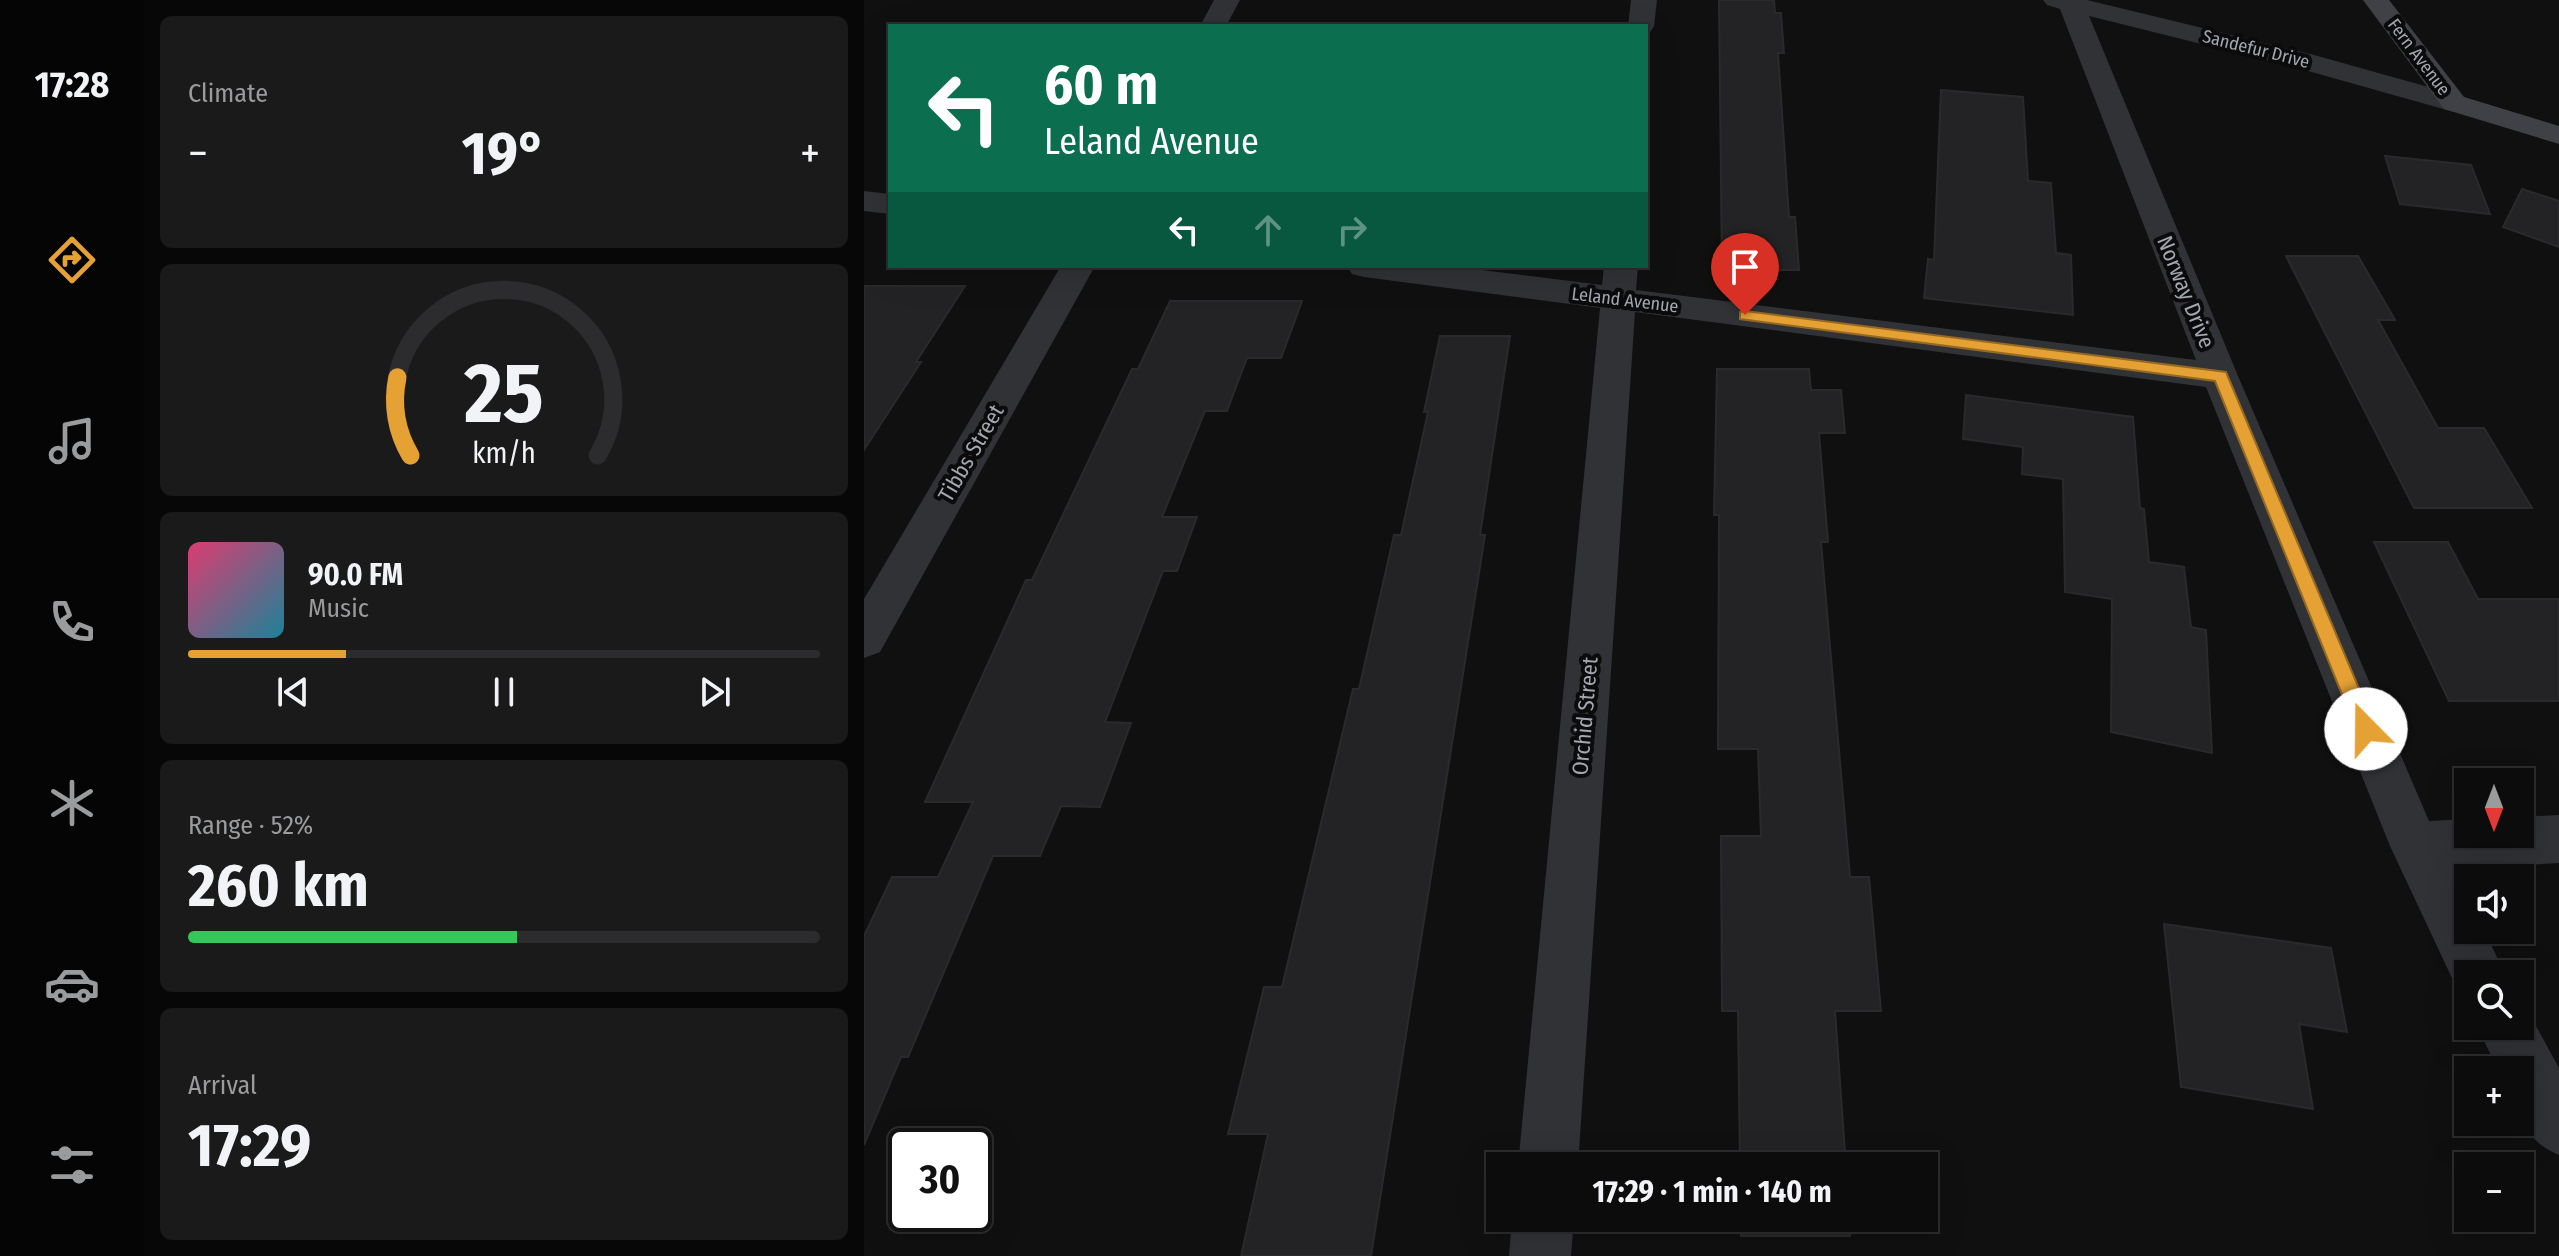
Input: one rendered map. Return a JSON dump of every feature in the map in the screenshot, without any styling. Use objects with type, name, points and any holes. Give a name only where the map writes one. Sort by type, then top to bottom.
[{"type":"street","points":[[1214,24],[1227,0]]},
{"type":"street","points":[[1641,24],[1644,0]]},
{"type":"street","name":"Fern Avenue","points":[[2376,0],[2454,103],[2559,135]]},
{"type":"street","name":"Sandefur Drive","points":[[2064,2],[2304,61],[2454,103]]},
{"type":"street","name":"Norway Drive","points":[[2064,2],[2415,846],[2471,960]]},
{"type":"street","points":[[864,201],[888,204]]},
{"type":"street","name":"Tibbs Street","points":[[864,639],[1077,268]]},
{"type":"street","name":"Leland Avenue","points":[[1394,268],[1620,283],[2220,376]]},
{"type":"street","name":"Orchid Street","points":[[1549,1152],[1620,283]]},
{"type":"street","points":[[2415,846],[2559,839]]},
{"type":"street","points":[[2513,1040],[2559,1126]]},
{"type":"street","points":[[1540,1256],[1542,1232]]},
{"type":"building","points":[[1719,0],[1774,0],[1775,13],[1781,13],[1784,53],[1778,53],[1789,217],[1795,217],[1799,270],[1722,270]]},
{"type":"building","points":[[1941,90],[2023,97],[2028,181],[2051,183],[2056,253],[2071,255],[2073,315],[1924,298],[1928,259],[1934,260]]},
{"type":"building","points":[[2385,156],[2471,165],[2490,214],[2400,204]]},
{"type":"building","points":[[2522,189],[2559,201],[2559,247],[2503,227]]},
{"type":"building","points":[[2286,256],[2358,256],[2395,320],[2378,320],[2438,428],[2484,428],[2532,508],[2414,508]]},
{"type":"building","points":[[864,286],[965,286],[864,450]]},
{"type":"building","points":[[1170,301],[1302,301],[1281,358],[1247,358],[1227,411],[1205,411],[1162,517],[1197,517],[1177,571],[1163,571],[1105,722],[1131,723],[1100,807],[1061,806],[1040,856],[993,856],[908,1057],[901,1057],[864,1145],[864,936],[892,877],[938,877],[973,802],[925,802],[1026,580],[1032,580],[1132,369],[1138,369]]},
{"type":"building","points":[[1440,336],[1510,336],[1480,535],[1485,535],[1371,1256],[1241,1256],[1268,1134],[1228,1134],[1264,987],[1282,987],[1353,689],[1359,689],[1394,535],[1401,535],[1428,412],[1424,412]]},
{"type":"building","points":[[1717,369],[1809,369],[1811,390],[1841,390],[1845,433],[1819,433],[1828,542],[1821,542],[1850,877],[1869,877],[1881,1011],[1835,1011],[1845,1152],[1740,1152],[1738,1011],[1722,1011],[1721,836],[1761,836],[1758,749],[1718,749],[1719,515],[1714,515]]},
{"type":"building","points":[[1966,395],[2133,417],[2140,508],[2144,509],[2149,562],[2184,567],[2191,627],[2206,630],[2212,753],[2111,732],[2112,599],[2065,592],[2063,479],[2022,474],[2023,447],[1963,439]]},
{"type":"building","points":[[2374,542],[2448,542],[2478,599],[2559,599],[2559,701],[2449,701]]},
{"type":"building","points":[[2164,924],[2331,948],[2347,1032],[2299,1024],[2313,1109],[2181,1087]]},
{"type":"building","points":[[1741,1232],[1850,1232],[1850,1236],[1741,1236]]},
{"type":"route","points":[[1745,315],[2220,376],[2366,729]]}]
